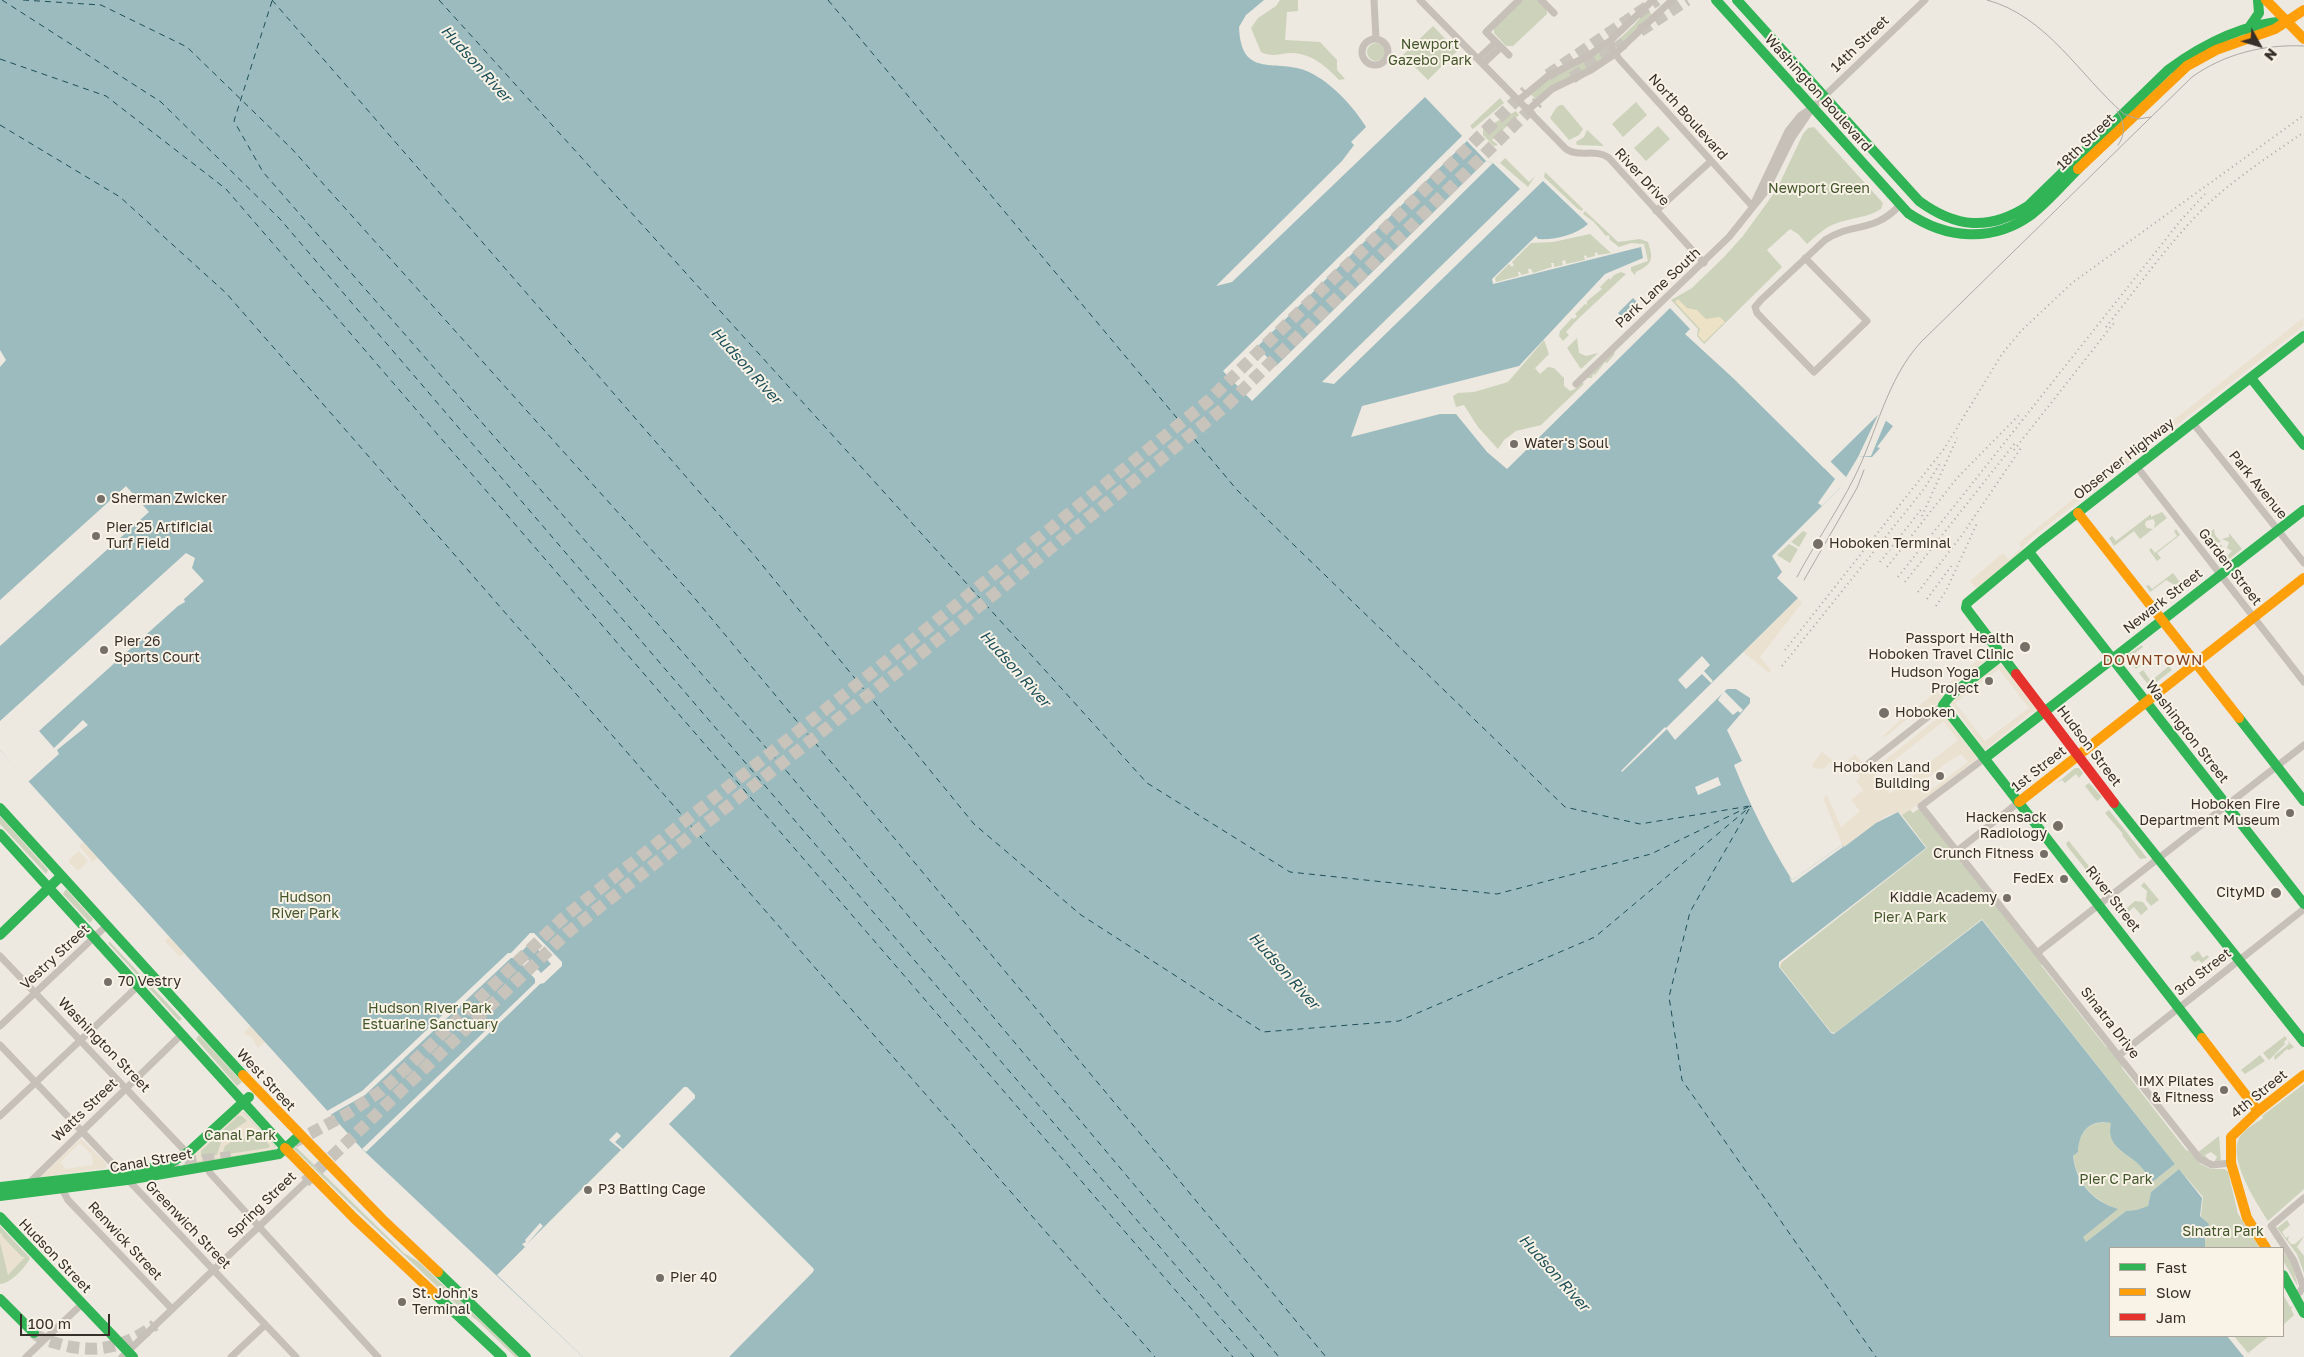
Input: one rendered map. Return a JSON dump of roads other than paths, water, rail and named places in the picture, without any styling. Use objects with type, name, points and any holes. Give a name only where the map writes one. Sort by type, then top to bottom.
[{"type":"main road","name":"Washington Boulevard","points":[[1716,0],[1900,205]]},
{"type":"main road","name":"Washington Boulevard","points":[[1737,0],[1912,192]]},
{"type":"main road","points":[[2247,30],[2258,13],[2258,0]]},
{"type":"main road","points":[[2266,0],[2304,39]]},
{"type":"main road","name":"18th Street","points":[[1912,192],[1927,207],[1952,220],[1978,224],[2001,220],[2028,206],[2194,61],[2216,50],[2274,29],[2304,10]]},
{"type":"main road","name":"18th Street","points":[[1900,205],[1925,224],[1952,234],[1977,236],[2001,231],[2017,224],[2037,210],[2179,61],[2204,46],[2271,21],[2286,20]]},
{"type":"main road","points":[[1900,205],[1912,192]]},
{"type":"main road","name":"Observer Highway","points":[[1966,608],[1969,602],[1995,579],[2304,336]]},
{"type":"main road","points":[[2251,378],[2304,445]]},
{"type":"main road","name":"Newark Street","points":[[1985,758],[2039,714],[2046,711],[2304,510]]},
{"type":"main road","points":[[2078,513],[2304,801]]},
{"type":"main road","name":"Washington Street","points":[[2029,552],[2304,904]]},
{"type":"main road","name":"1st Street","points":[[2019,802],[2145,701],[2304,578]]},
{"type":"main road","name":"Hudson Street","points":[[1966,608],[2001,656],[2304,1042]]},
{"type":"main road","points":[[1943,705],[1950,696],[2001,656]]},
{"type":"main road","name":"River Street","points":[[1943,705],[2258,1111]]},
{"type":"main road","name":"West Street","points":[[0,808],[256,1090],[400,1236],[526,1357]]},
{"type":"main road","points":[[1,836],[286,1149],[358,1222],[502,1357]]},
{"type":"main road","points":[[0,935],[61,876]]},
{"type":"main road","name":"4th Street","points":[[2231,1164],[2231,1137],[2258,1111],[2304,1075]]},
{"type":"main road","name":"Canal Street","points":[[0,1196],[62,1189],[162,1167],[187,1153],[256,1090]]},
{"type":"main road","name":"Canal Street","points":[[0,1187],[124,1176],[279,1154],[300,1135]]},
{"type":"main road","points":[[2231,1164],[2247,1218],[2265,1247]]},
{"type":"main road","name":"Hudson Street","points":[[0,1217],[128,1355]]},
{"type":"main road","points":[[2284,1277],[2304,1313]]},
{"type":"main road","points":[[0,1299],[34,1333]]},
{"type":"street","name":"River Drive","points":[[1420,0],[1570,151],[1605,155],[1704,263]]},
{"type":"street","points":[[1509,54],[1486,32],[1519,0]]},
{"type":"street","points":[[1541,0],[1554,13]]},
{"type":"street","points":[[1519,100],[1548,76],[1582,59],[1610,41],[1653,0]]},
{"type":"street","points":[[1528,110],[1552,89],[1592,70],[1615,54],[1672,0]]},
{"type":"street","name":"14th Street","points":[[1813,107],[1925,0]]},
{"type":"street","points":[[1375,1],[1376,38]]},
{"type":"street","name":"North Boulevard","points":[[1610,41],[1615,54],[1753,207]]},
{"type":"street","points":[[1481,61],[1498,44]]},
{"type":"street","name":"Park Lane South","points":[[1576,384],[1729,237],[1769,186],[1792,138],[1813,107]]},
{"type":"street","points":[[1656,211],[1711,161]]},
{"type":"street","points":[[1806,258],[1867,320],[1814,372],[1755,310],[1758,304],[1806,258],[1829,237],[1874,224],[1900,205]]},
{"type":"street","name":"Park Avenue","points":[[2193,423],[2304,563]]},
{"type":"street","name":"Garden Street","points":[[2136,467],[2304,682]]},
{"type":"street","points":[[1869,763],[1943,705]]},
{"type":"street","points":[[2037,953],[2304,745]]},
{"type":"street","name":"Newark Street","points":[[1921,806],[1985,758]]},
{"type":"street","name":"1st Street","points":[[1957,851],[2019,802]]},
{"type":"street","name":"Sinatra Drive","points":[[1921,806],[2200,1159],[2212,1165],[2231,1164]]},
{"type":"street","name":"3rd Street","points":[[2118,1056],[2304,909]]},
{"type":"street","name":"Vestry Street","points":[[0,1026],[106,926]]},
{"type":"street","name":"Washington Street","points":[[0,956],[187,1153]]},
{"type":"street","points":[[0,1116],[138,986]]},
{"type":"street","name":"Watts Street","points":[[29,1184],[182,1034]]},
{"type":"street","name":"Greenwich Street","points":[[0,1045],[296,1357]]},
{"type":"street","points":[[206,1165],[210,1174],[378,1357]]},
{"type":"street","name":"Spring Street","points":[[128,1355],[172,1309],[312,1176]]},
{"type":"street","name":"Renwick Street","points":[[62,1189],[68,1200],[172,1309]]},
{"type":"street","points":[[2295,1296],[2303,1286],[2294,1261],[2271,1226],[2304,1198]]},
{"type":"street","points":[[26,1357],[82,1304]]},
{"type":"street","points":[[231,1357],[265,1325]]},
{"type":"water","name":"Hudson River","points":[[0,0],[1264,0],[1246,15],[1239,27],[1241,44],[1246,55],[1254,61],[1263,64],[1297,68],[1318,77],[1341,96],[1366,127],[1351,142],[1354,145],[1342,161],[1216,286],[1232,282],[1425,97],[1486,161],[1493,163],[1520,189],[1322,382],[1334,384],[1543,181],[1588,224],[1578,231],[1558,238],[1538,239],[1536,236],[1492,279],[1493,284],[1641,247],[1643,258],[1605,274],[1519,366],[1362,406],[1351,437],[1440,414],[1456,414],[1487,452],[1507,469],[1670,308],[1690,329],[1685,334],[1733,378],[1824,468],[1878,415],[1893,426],[1877,447],[1880,448],[1872,457],[1858,457],[1839,489],[1772,556],[1782,572],[1777,578],[1798,598],[1666,728],[1675,740],[1727,689],[1736,689],[1750,698],[1750,703],[1727,730],[1742,761],[1734,765],[1760,824],[1792,880],[1842,845],[1844,847],[1876,823],[1898,812],[1926,848],[1779,962],[1779,967],[1831,1033],[1834,1034],[1982,920],[2175,1164],[2150,1184],[2140,1166],[2113,1142],[2110,1134],[2111,1123],[2103,1122],[2091,1125],[2080,1138],[2078,1152],[2073,1156],[2075,1165],[2082,1182],[2093,1196],[2118,1209],[2083,1237],[2086,1242],[2126,1211],[2148,1206],[2151,1192],[2179,1169],[2202,1198],[2200,1216],[2209,1224],[2205,1238],[2205,1247],[2109,1247],[2109,1337],[2228,1337],[2244,1357],[583,1357],[362,1149],[0,750],[0,367],[6,360],[0,350]]},
{"type":"water","points":[[1633,298],[1638,303],[1623,318],[1618,313]]},
{"type":"tunnel","points":[[1548,75],[1657,0]]},
{"type":"tunnel","points":[[1640,31],[1687,0]]},
{"type":"tunnel","points":[[1572,78],[1624,43]]},
{"type":"tunnel","points":[[294,1142],[347,1114],[381,1091],[563,918],[914,639],[1208,401],[1526,91]]},
{"type":"tunnel","points":[[305,1182],[567,933],[924,651],[1226,406],[1538,102]]},
{"type":"tunnel","points":[[167,1165],[231,1157]]},
{"type":"tunnel","points":[[34,1333],[44,1339],[63,1345],[88,1349],[123,1343],[155,1325]]},
{"type":"tram line","points":[[1987,0],[2008,8],[2028,19],[2045,33],[2124,114],[2138,119],[2151,117]]},
{"type":"tram line","points":[[1797,577],[1854,478],[1890,390],[1909,357],[1921,342],[2192,77],[2217,62],[2245,52],[2274,47],[2304,46]]},
{"type":"tram line","points":[[2117,111],[2122,119],[2124,128],[2118,145]]},
{"type":"tram line","points":[[1804,580],[1857,488],[1864,470]]},
{"type":"railway","points":[[1785,650],[1944,449],[2002,354],[2021,331],[2072,283],[2304,115]]},
{"type":"railway","points":[[2106,327],[2167,249],[2206,206],[2241,176],[2304,132]]},
{"type":"railway","points":[[1898,577],[2181,220],[2205,194]]},
{"type":"railway","points":[[2014,450],[2114,323]]},
{"type":"railway","points":[[1887,567],[1957,478],[2021,413]]},
{"type":"railway","points":[[1922,516],[1957,438]]},
{"type":"railway","points":[[1905,582],[2015,443]]},
{"type":"railway","points":[[1918,592],[1962,535],[2021,448]]},
{"type":"railway","points":[[1782,666],[1924,489],[1941,462]]},
{"type":"railway","points":[[1880,562],[1923,507]]},
{"type":"railway","points":[[1936,606],[1946,591],[1978,521]]},
{"type":"railway","points":[[1927,599],[1952,565]]},
{"type":"place","name":"Water's Soul","points":[[1514,444]]},
{"type":"place","name":"Sherman Zwicker","points":[[101,499]]},
{"type":"place","name":"Pier 25 Artificial Turf Field","points":[[96,536]]},
{"type":"place","name":"Hoboken Terminal","points":[[1818,544]]},
{"type":"place","name":"Passport Health Hoboken Travel Clinic","points":[[2025,647]]},
{"type":"place","name":"Pier 26 Sports Court","points":[[104,650]]},
{"type":"place","name":"Hudson Yoga Project","points":[[1989,681]]},
{"type":"place","name":"Hoboken","points":[[1884,713]]},
{"type":"place","name":"Hoboken Land Building","points":[[1940,776]]},
{"type":"place","name":"Hoboken Fire Department Museum","points":[[2290,813]]},
{"type":"place","name":"Hackensack Radiology","points":[[2058,826]]},
{"type":"place","name":"Crunch Fitness","points":[[2044,854]]},
{"type":"place","name":"FedEx","points":[[2064,879]]},
{"type":"place","name":"CityMD","points":[[2276,893]]},
{"type":"place","name":"Kiddie Academy","points":[[2007,898]]},
{"type":"place","name":"70 Vestry","points":[[108,982]]},
{"type":"place","name":"IMX Pilates & Fitness","points":[[2224,1090]]},
{"type":"place","name":"P3 Batting Cage","points":[[588,1190]]},
{"type":"place","name":"Pier 40","points":[[660,1278]]},
{"type":"place","name":"St. John's Terminal","points":[[402,1302]]},
{"type":"district","name":"DOWNTOWN","points":[[2153,660]]},
{"type":"park label","name":"Newport Gazebo Park","points":[[1430,54]]},
{"type":"park label","name":"Newport Green","points":[[1819,189]]},
{"type":"park label","name":"Hudson River Park","points":[[305,906]]},
{"type":"park label","name":"Pier A Park","points":[[1910,918]]},
{"type":"park label","name":"Hudson River Park Estuarine Sanctuary","points":[[430,1018]]},
{"type":"park label","name":"Canal Park","points":[[240,1136]]},
{"type":"park label","name":"Pier C Park","points":[[2116,1180]]},
{"type":"park label","name":"Sinatra Park","points":[[2223,1232]]}]
